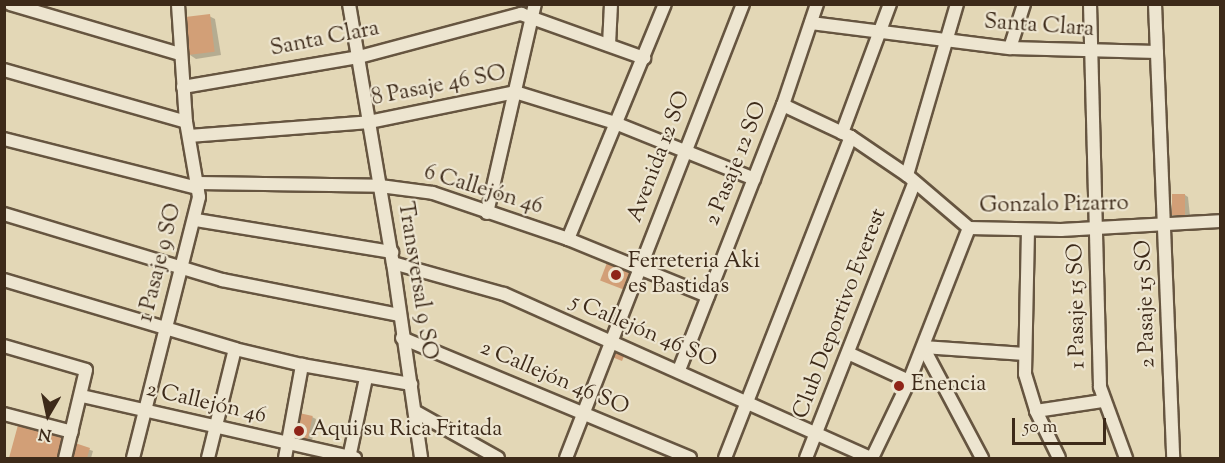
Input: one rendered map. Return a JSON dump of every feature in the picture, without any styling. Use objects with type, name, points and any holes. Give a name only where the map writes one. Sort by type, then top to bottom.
[{"type":"street","points":[[9,4],[180,54]]},
{"type":"street","name":"1 Pasaje 9 SO","points":[[133,459],[196,220],[198,186],[186,122],[178,4]]},
{"type":"street","name":"Transversal 9 SO","points":[[349,4],[393,258],[402,338],[416,412],[421,459]]},
{"type":"street","points":[[609,45],[611,4]]},
{"type":"street","points":[[568,239],[665,4]]},
{"type":"street","name":"Avenida 12 SO","points":[[566,459],[743,4]]},
{"type":"street","name":"2 Pasaje 12 SO","points":[[680,370],[783,105],[817,4]]},
{"type":"street","points":[[725,459],[846,135],[890,4]]},
{"type":"street","name":"Club Deportivo Everest","points":[[806,459],[848,353],[910,179],[957,4]]},
{"type":"street","points":[[1010,48],[1024,4]]},
{"type":"street","name":"1 Pasaje 15 SO","points":[[1090,4],[1102,401],[1126,459]]},
{"type":"street","name":"2 Pasaje 15 SO","points":[[1155,4],[1173,459]]},
{"type":"street","points":[[487,213],[534,11]]},
{"type":"street","name":"Santa Clara","points":[[183,87],[359,57],[534,11],[644,58]]},
{"type":"street","name":"Santa Clara","points":[[811,23],[1010,48],[1092,53],[1157,52]]},
{"type":"street","points":[[4,70],[186,122]]},
{"type":"street","name":"8 Pasaje 46 SO","points":[[189,136],[369,122],[515,92],[615,123],[754,179]]},
{"type":"street","name":"Gonzalo Pizarro","points":[[783,105],[846,135],[910,179],[969,228],[1028,230],[1221,221]]},
{"type":"street","points":[[4,139],[198,186]]},
{"type":"street","name":"6 Callejón 46","points":[[198,186],[380,186],[433,193],[568,239],[708,296]]},
{"type":"street","points":[[4,214],[222,280],[399,315]]},
{"type":"street","name":"5 Callejón 46 SO","points":[[196,220],[393,258],[504,294],[680,370],[871,459]]},
{"type":"street","points":[[871,459],[909,381],[969,228]]},
{"type":"street","points":[[1028,230],[1025,375],[1036,411],[1059,459]]},
{"type":"street","points":[[4,280],[166,331],[235,349],[302,366],[411,384]]},
{"type":"street","name":"2 Callejón 46 SO","points":[[402,338],[690,459]]},
{"type":"street","points":[[4,346],[82,367],[87,375],[65,459]]},
{"type":"street","points":[[923,347],[1025,354]]},
{"type":"street","points":[[923,347],[982,459]]},
{"type":"street","points":[[208,459],[235,349]]},
{"type":"street","points":[[848,353],[909,381]]},
{"type":"street","points":[[285,459],[302,366]]},
{"type":"street","points":[[351,458],[366,378]]},
{"type":"street","name":"2 Callejón 46","points":[[82,396],[351,458]]},
{"type":"street","points":[[1036,411],[1102,401]]},
{"type":"street","points":[[416,412],[498,459]]},
{"type":"street","points":[[4,414],[72,432]]},
{"type":"building","points":[[210,14],[215,52],[188,55],[183,17]]},
{"type":"building","points":[[1172,194],[1185,194],[1185,215],[1172,215]]},
{"type":"building","name":"Ferreteria Aki es Bastidas","points":[[608,260],[631,269],[623,289],[600,281]]},
{"type":"building","points":[[616,346],[627,349],[622,361],[612,357]]},
{"type":"building","points":[[299,413],[313,416],[307,440],[294,437]]},
{"type":"building","points":[[18,425],[67,439],[61,458],[9,458]]},
{"type":"building","points":[[75,443],[90,448],[87,458],[71,458]]},
{"type":"place","name":"Ferreteria Aki es Bastidas","points":[[616,275]]},
{"type":"place","name":"Enencia","points":[[899,386]]},
{"type":"place","name":"Aqui su Rica Fritada","points":[[299,431]]}]
